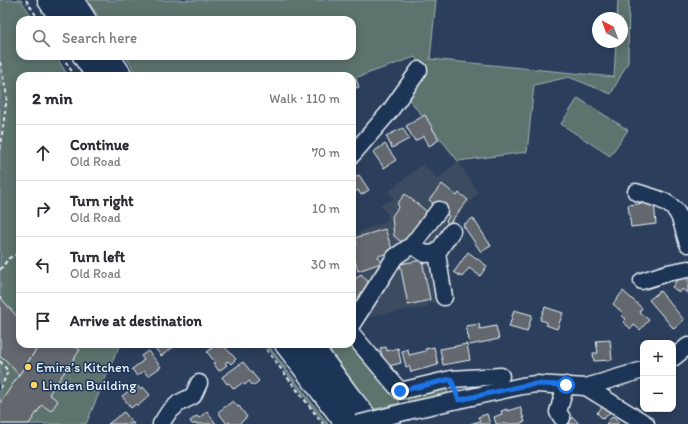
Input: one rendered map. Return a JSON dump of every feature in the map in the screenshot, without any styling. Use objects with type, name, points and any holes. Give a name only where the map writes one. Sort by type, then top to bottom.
[{"type":"highway","points":[[49,0],[59,16]]},
{"type":"highway","points":[[72,0],[82,16]]},
{"type":"highway","points":[[87,60],[95,72]]},
{"type":"highway","points":[[111,60],[118,72]]},
{"type":"highway","points":[[289,348],[346,424]]},
{"type":"highway","points":[[313,348],[371,424]]},
{"type":"street","points":[[356,151],[403,95],[419,70]]},
{"type":"street","points":[[636,192],[666,202],[673,208],[679,215],[688,244]]},
{"type":"street","points":[[356,318],[395,257],[412,245],[439,210]]},
{"type":"street","points":[[444,297],[436,253],[452,231]]},
{"type":"street","points":[[412,245],[425,254],[436,253]]},
{"type":"street","points":[[642,281],[667,273],[688,269]]},
{"type":"street","points":[[356,339],[400,391],[451,379],[502,376]]},
{"type":"street","points":[[676,356],[688,346]]},
{"type":"street","points":[[357,424],[408,411],[522,386],[536,384],[586,386],[640,371]]},
{"type":"street","points":[[451,379],[459,400]]},
{"type":"street","points":[[161,424],[168,413],[180,403],[193,396],[198,383]]},
{"type":"street","points":[[562,418],[558,412],[566,385]]},
{"type":"street","points":[[586,386],[646,424]]},
{"type":"path","points":[[26,0],[36,16]]},
{"type":"path","points":[[65,60],[72,72]]},
{"type":"path","points":[[0,62],[7,96],[0,151]]},
{"type":"path","points":[[0,270],[9,258],[16,255]]},
{"type":"path","points":[[265,348],[323,424]]},
{"type":"path","points":[[0,361],[8,371],[0,390]]},
{"type":"shaded area","points":[[458,161],[478,193],[449,225],[462,235],[448,256],[445,277],[454,301],[428,303],[428,307],[376,315],[360,320],[356,324],[356,234],[387,221],[388,215],[380,205],[394,199],[388,192],[423,164],[437,180]]},
{"type":"green space","points":[[0,0],[21,0],[31,16],[16,16],[16,60],[58,60],[66,72],[16,72],[16,348],[118,348],[86,424],[0,424]]},
{"type":"green space","points":[[87,0],[436,0],[430,59],[614,77],[616,48],[628,48],[628,12],[617,12],[618,0],[629,0],[628,62],[611,94],[569,77],[534,85],[527,152],[458,161],[404,93],[424,70],[415,57],[356,78],[356,72],[135,72],[128,60],[356,60],[356,16],[98,16]]},
{"type":"green space","points":[[578,98],[628,130],[610,156],[561,124]]},
{"type":"green space","points":[[268,348],[270,348],[328,424],[325,424]]},
{"type":"green space","points":[[325,348],[354,348],[400,403],[371,410]]},
{"type":"green space","points":[[447,387],[448,395],[409,405],[406,394]]},
{"type":"building","points":[[356,79],[359,87],[356,88]]},
{"type":"building","points":[[425,115],[439,140],[429,146],[424,136],[415,141],[406,126]]},
{"type":"building","points":[[403,128],[409,139],[392,148],[386,136]]},
{"type":"building","points":[[385,144],[396,160],[384,168],[373,152]]},
{"type":"building","points":[[359,175],[369,190],[361,195],[358,190],[356,191],[356,177]]},
{"type":"building","points":[[442,184],[457,196],[459,193],[468,200],[449,224],[446,221],[449,216],[429,200]]},
{"type":"building","points":[[405,194],[430,214],[405,245],[394,236],[392,216],[399,206],[397,204]]},
{"type":"building","points":[[654,202],[656,224],[631,227],[628,205]]},
{"type":"building","points":[[473,218],[491,246],[481,252],[463,225]]},
{"type":"building","points":[[385,229],[393,252],[378,256],[381,263],[358,271],[356,265],[356,238]]},
{"type":"building","points":[[468,252],[487,266],[480,276],[469,268],[462,277],[454,272]]},
{"type":"building","points":[[422,260],[430,300],[408,305],[400,264]]},
{"type":"building","points":[[683,272],[688,275],[688,294],[682,289],[680,293],[672,287]]},
{"type":"building","points":[[361,274],[372,286],[356,301],[356,278]]},
{"type":"building","points":[[623,291],[642,308],[639,312],[649,320],[640,330],[634,325],[631,329],[623,322],[626,319],[621,315],[623,313],[613,304]]},
{"type":"building","points":[[660,291],[684,320],[674,329],[649,300]]},
{"type":"building","points":[[0,297],[16,315],[16,348],[37,348],[19,375],[4,358],[3,359],[0,356]]},
{"type":"building","points":[[545,307],[563,313],[557,329],[546,325],[547,322],[540,320]]},
{"type":"building","points":[[514,310],[532,315],[527,332],[509,327]]},
{"type":"building","points":[[479,324],[480,329],[496,326],[499,339],[470,345],[466,326]]},
{"type":"building","points":[[610,340],[612,360],[594,361],[593,353],[598,353],[596,341]]},
{"type":"building","points":[[467,344],[470,360],[443,365],[440,349]]},
{"type":"building","points":[[386,347],[387,351],[398,348],[401,363],[385,367],[380,348]]},
{"type":"building","points":[[434,347],[438,365],[411,372],[409,366],[406,367],[402,351],[408,349],[409,355],[426,351],[425,349]]},
{"type":"building","name":"Linden Building","points":[[37,348],[77,348],[80,350],[49,394],[58,401],[51,411],[42,405],[29,424],[0,424],[0,403]]},
{"type":"building","points":[[155,348],[172,348],[161,356]]},
{"type":"building","points":[[212,348],[226,348],[236,359],[231,364],[228,361],[225,363],[227,365],[219,371],[213,363],[215,362],[207,352]]},
{"type":"building","points":[[148,351],[161,367],[148,376],[144,371],[137,376],[132,369],[144,360],[141,356]]},
{"type":"building","points":[[243,362],[259,381],[253,386],[249,381],[245,385],[242,383],[234,389],[229,383],[227,384],[222,377]]},
{"type":"building","points":[[137,385],[140,389],[143,387],[150,395],[138,406],[136,404],[131,408],[122,396]]},
{"type":"building","points":[[233,401],[238,407],[239,406],[247,417],[239,424],[231,424],[229,422],[227,424],[218,412]]},
{"type":"building","points":[[605,404],[612,411],[603,419],[597,413]]},
{"type":"building","points":[[520,407],[525,422],[518,424],[496,424],[494,417],[502,414],[501,411],[507,409],[507,411]]},
{"type":"building","points":[[207,411],[216,424],[192,424],[190,421],[197,416],[199,418]]},
{"type":"building","points":[[124,412],[134,424],[108,424]]},
{"type":"building","points":[[487,414],[490,424],[470,424],[480,421],[478,417]]},
{"type":"building","points":[[613,416],[619,422],[617,424],[606,424]]},
{"type":"building","points":[[573,417],[579,424],[564,424]]},
{"type":"place","name":"Emira’s Kitchen","points":[[28,367]]},
{"type":"place","name":"Linden Building","points":[[34,385]]},
{"type":"route","points":[[400,391],[451,379],[459,400],[536,384],[566,385]]}]
